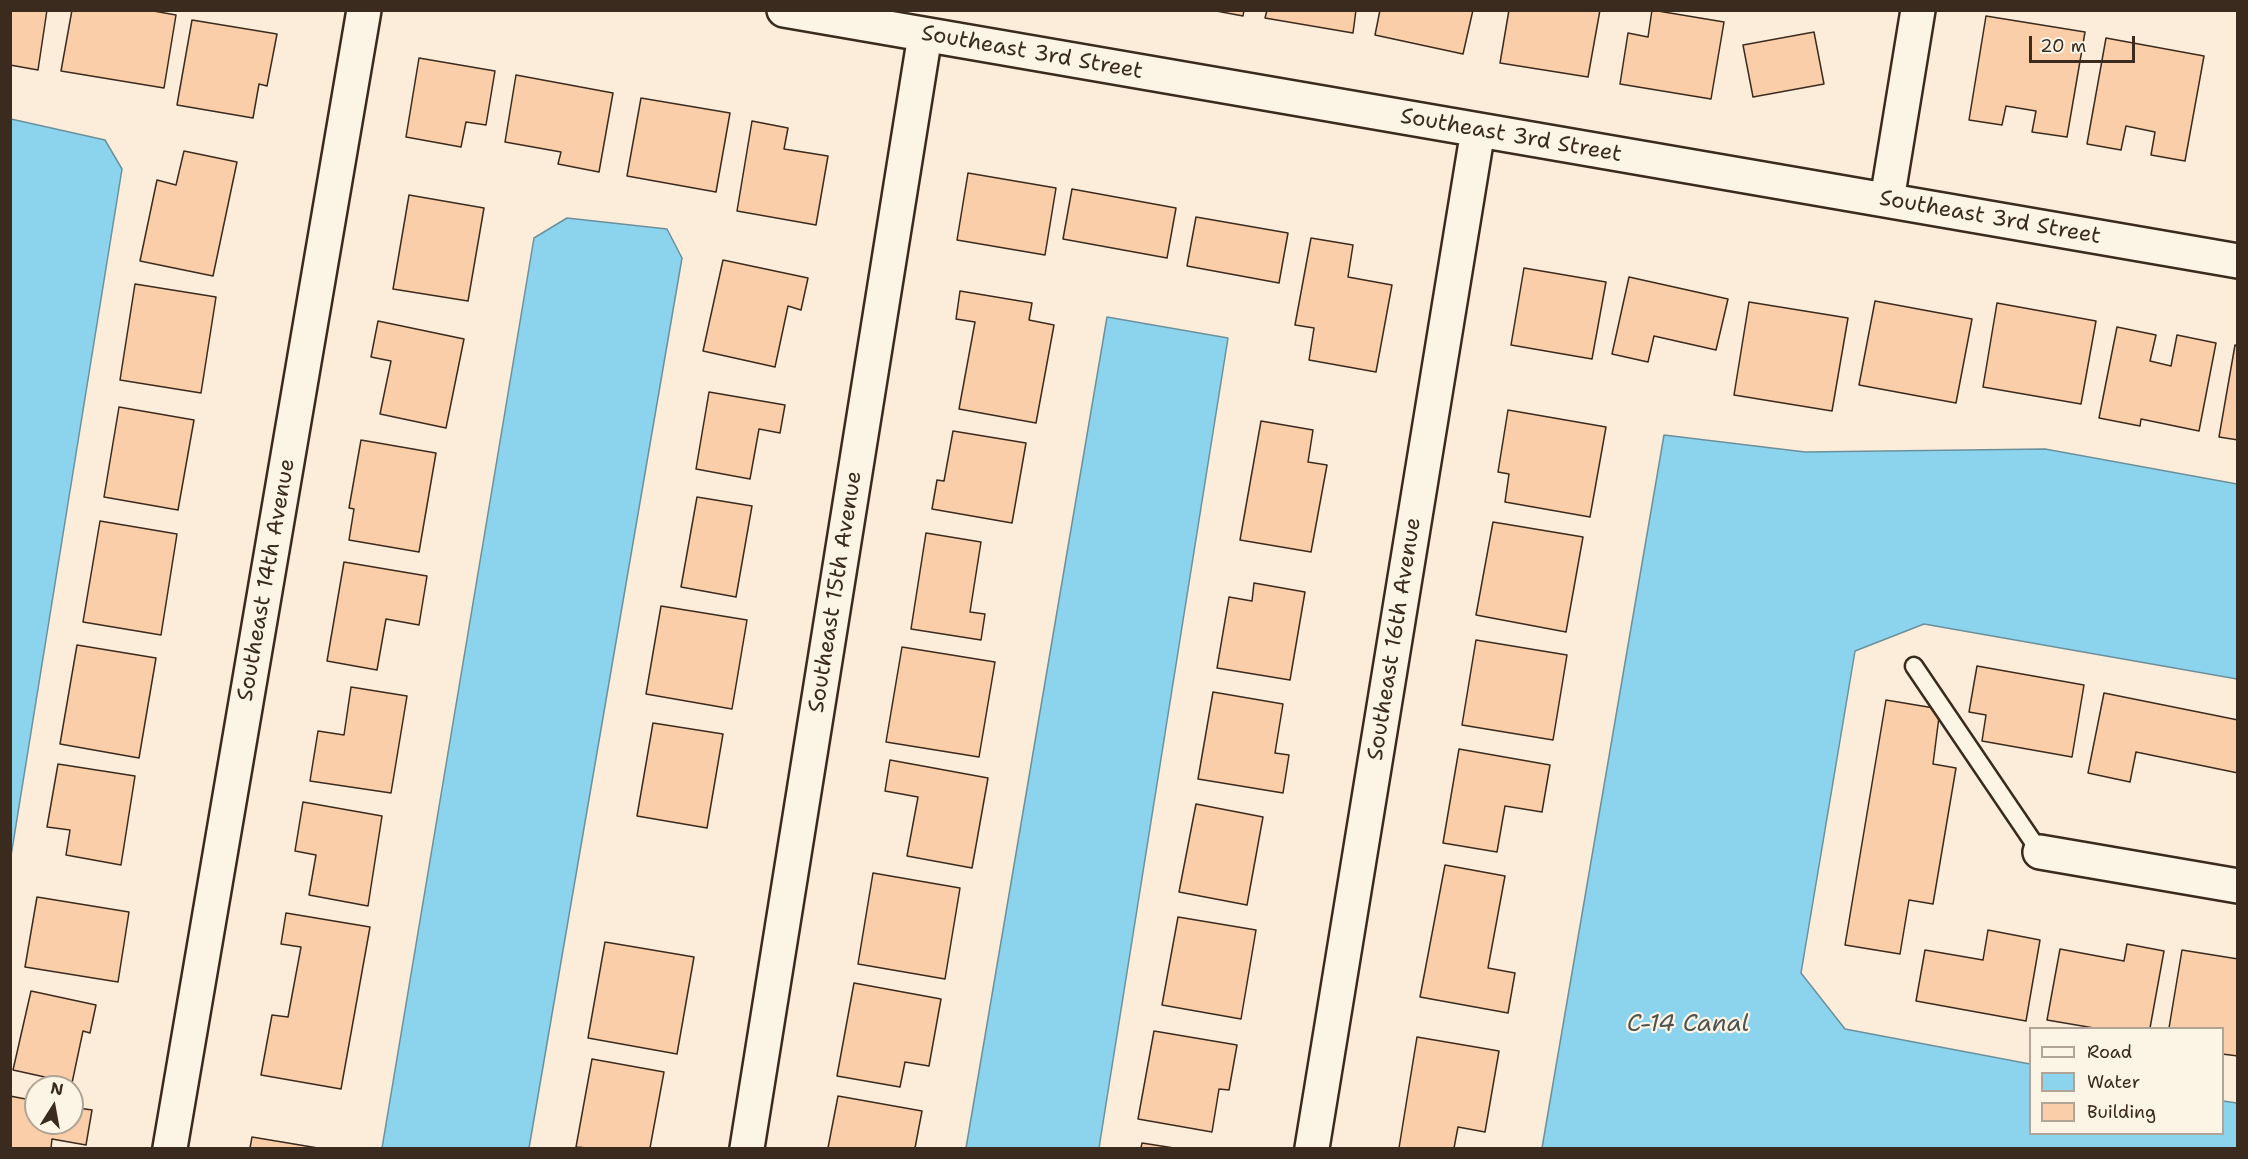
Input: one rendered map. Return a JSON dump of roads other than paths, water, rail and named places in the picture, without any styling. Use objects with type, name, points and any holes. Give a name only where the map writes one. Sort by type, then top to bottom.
[{"type":"street","name":"Southeast 14th Avenue","points":[[170,1149],[364,10]]},
{"type":"street","points":[[1887,200],[1918,10]]},
{"type":"street","name":"Southeast 3rd Street","points":[[794,11],[2238,261]]},
{"type":"street","name":"Southeast 15th Avenue","points":[[747,1149],[926,35]]},
{"type":"street","name":"Southeast 16th Avenue","points":[[1312,1149],[1478,130]]},
{"type":"street","points":[[2040,852],[2238,886]]},
{"type":"lane","points":[[1914,666],[2040,852]]},
{"type":"water","points":[[11,119],[105,140],[122,169],[11,856]]},
{"type":"water","points":[[567,218],[667,229],[682,258],[529,1148],[382,1148],[534,238]]},
{"type":"water","points":[[1107,317],[1228,338],[1099,1148],[966,1148]]},
{"type":"water","name":"C-14 Canal","points":[[1664,435],[1805,452],[2045,449],[2237,484],[2237,679],[1924,624],[1855,651],[1801,973],[1845,1029],[2029,1064],[2029,1135],[2224,1135],[2224,1101],[2237,1103],[2237,1148],[1542,1148]]}]
